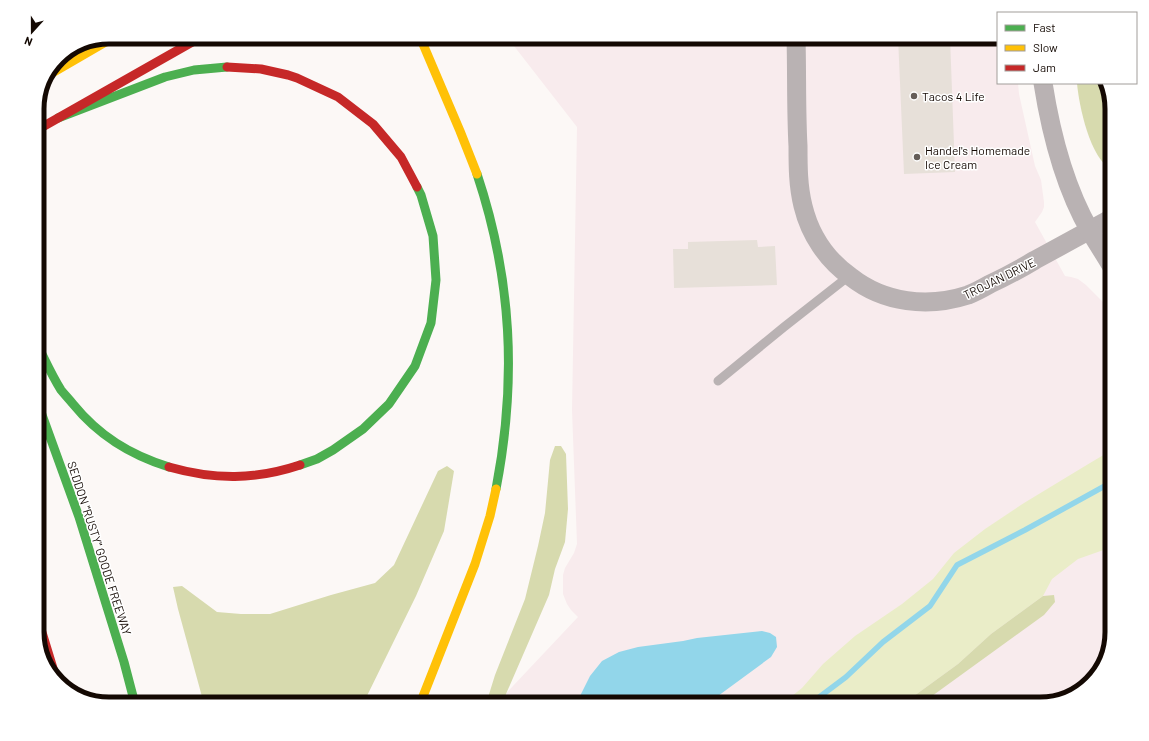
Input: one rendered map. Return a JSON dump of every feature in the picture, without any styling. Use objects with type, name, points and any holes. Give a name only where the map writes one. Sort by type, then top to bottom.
[{"type":"main road","points":[[44,126],[189,44]]},
{"type":"main road","points":[[423,44],[473,164],[492,225],[504,280],[508,332],[509,378],[506,424],[501,464],[493,503],[469,582],[423,697]]},
{"type":"main road","points":[[57,70],[101,45]]},
{"type":"main road","points":[[44,359],[64,394],[90,423],[106,437],[126,449],[150,461],[205,476],[238,477],[267,475],[295,467],[321,457],[348,441],[372,422],[394,397],[414,366],[427,335],[434,308],[437,276],[435,244],[428,214],[416,184],[402,158],[386,136],[365,115],[340,97],[316,84],[285,74],[255,67],[195,69],[164,77],[58,118]]},
{"type":"main road","name":"SEDDON \"RUSTY\" GOODE FREEWAY","points":[[44,420],[79,517],[124,662],[133,697]]},
{"type":"main road","points":[[45,642],[50,659]]},
{"type":"street","name":"TROJAN DRIVE","points":[[796,44],[799,179],[808,223],[817,241],[834,263],[849,276],[869,289],[884,296],[916,302],[935,302],[968,295],[1014,273],[1105,222]]},
{"type":"street","points":[[1044,84],[1055,144],[1074,199],[1089,230],[1105,256]]},
{"type":"lane","points":[[718,381],[849,276]]},
{"type":"shaded area","points":[[512,44],[997,44],[997,84],[1018,84],[1035,166],[1041,180],[1044,207],[1035,222],[1065,276],[1078,279],[1105,304],[1105,632],[1102,653],[1094,668],[1086,678],[1065,692],[1057,695],[1040,697],[503,697],[578,617],[567,604],[563,594],[563,575],[577,544],[572,410],[577,127]]},
{"type":"green space","points":[[1077,84],[1100,84],[1104,97],[1105,109],[1105,165],[1092,144],[1080,105]]},
{"type":"green space","points":[[555,446],[561,446],[566,454],[568,509],[565,542],[555,569],[549,595],[505,697],[488,697],[495,675],[525,599],[545,513],[550,460]]},
{"type":"green space","points":[[1105,454],[1105,549],[1078,559],[1052,579],[1043,596],[991,634],[958,664],[913,697],[791,697],[802,688],[823,664],[855,636],[902,604],[933,579],[954,553],[985,529],[1024,503]]},
{"type":"green space","points":[[447,466],[454,471],[444,531],[416,596],[366,697],[202,697],[173,587],[182,586],[217,612],[270,614],[375,583],[394,565],[438,471]]},
{"type":"green space","points":[[1054,595],[1055,602],[1044,615],[931,697],[913,697],[958,664],[991,634],[1043,596]]},
{"type":"water","points":[[762,631],[770,633],[776,637],[777,647],[771,657],[717,697],[580,697],[590,676],[602,661],[619,652],[638,647],[697,638]]},
{"type":"building","points":[[898,44],[950,44],[955,172],[904,174]]},
{"type":"building","points":[[757,240],[758,247],[775,246],[777,285],[674,288],[673,249],[688,249],[688,242]]},
{"type":"waterway","points":[[819,697],[846,677],[883,642],[930,606],[957,565],[1105,486]]},
{"type":"traffic: fast","points":[[58,118],[165,77],[194,70],[227,67]]},
{"type":"traffic: fast","points":[[477,174],[489,213],[498,252],[508,330],[507,409],[503,448],[496,489]]},
{"type":"traffic: fast","points":[[300,465],[317,459],[333,450],[363,429],[389,404],[415,366],[431,323],[436,280],[433,236],[421,195],[417,187]]},
{"type":"traffic: fast","points":[[44,358],[61,390],[93,426],[128,450],[141,457],[169,467]]},
{"type":"traffic: fast","points":[[44,420],[79,517],[124,662],[133,697]]},
{"type":"traffic: slow","points":[[423,44],[477,174]]},
{"type":"traffic: slow","points":[[57,70],[101,45]]},
{"type":"traffic: slow","points":[[423,697],[475,564],[490,516],[496,489]]},
{"type":"traffic: jam","points":[[44,126],[189,44]]},
{"type":"traffic: jam","points":[[227,67],[261,69],[288,75],[338,97],[373,124],[401,157],[417,187]]},
{"type":"traffic: jam","points":[[169,467],[219,476],[251,476],[300,465]]},
{"type":"traffic: jam","points":[[45,642],[50,659]]},
{"type":"place","name":"Tacos 4 Life","points":[[914,96]]},
{"type":"place","name":"Handel's Homemade Ice Cream","points":[[917,157]]}]
